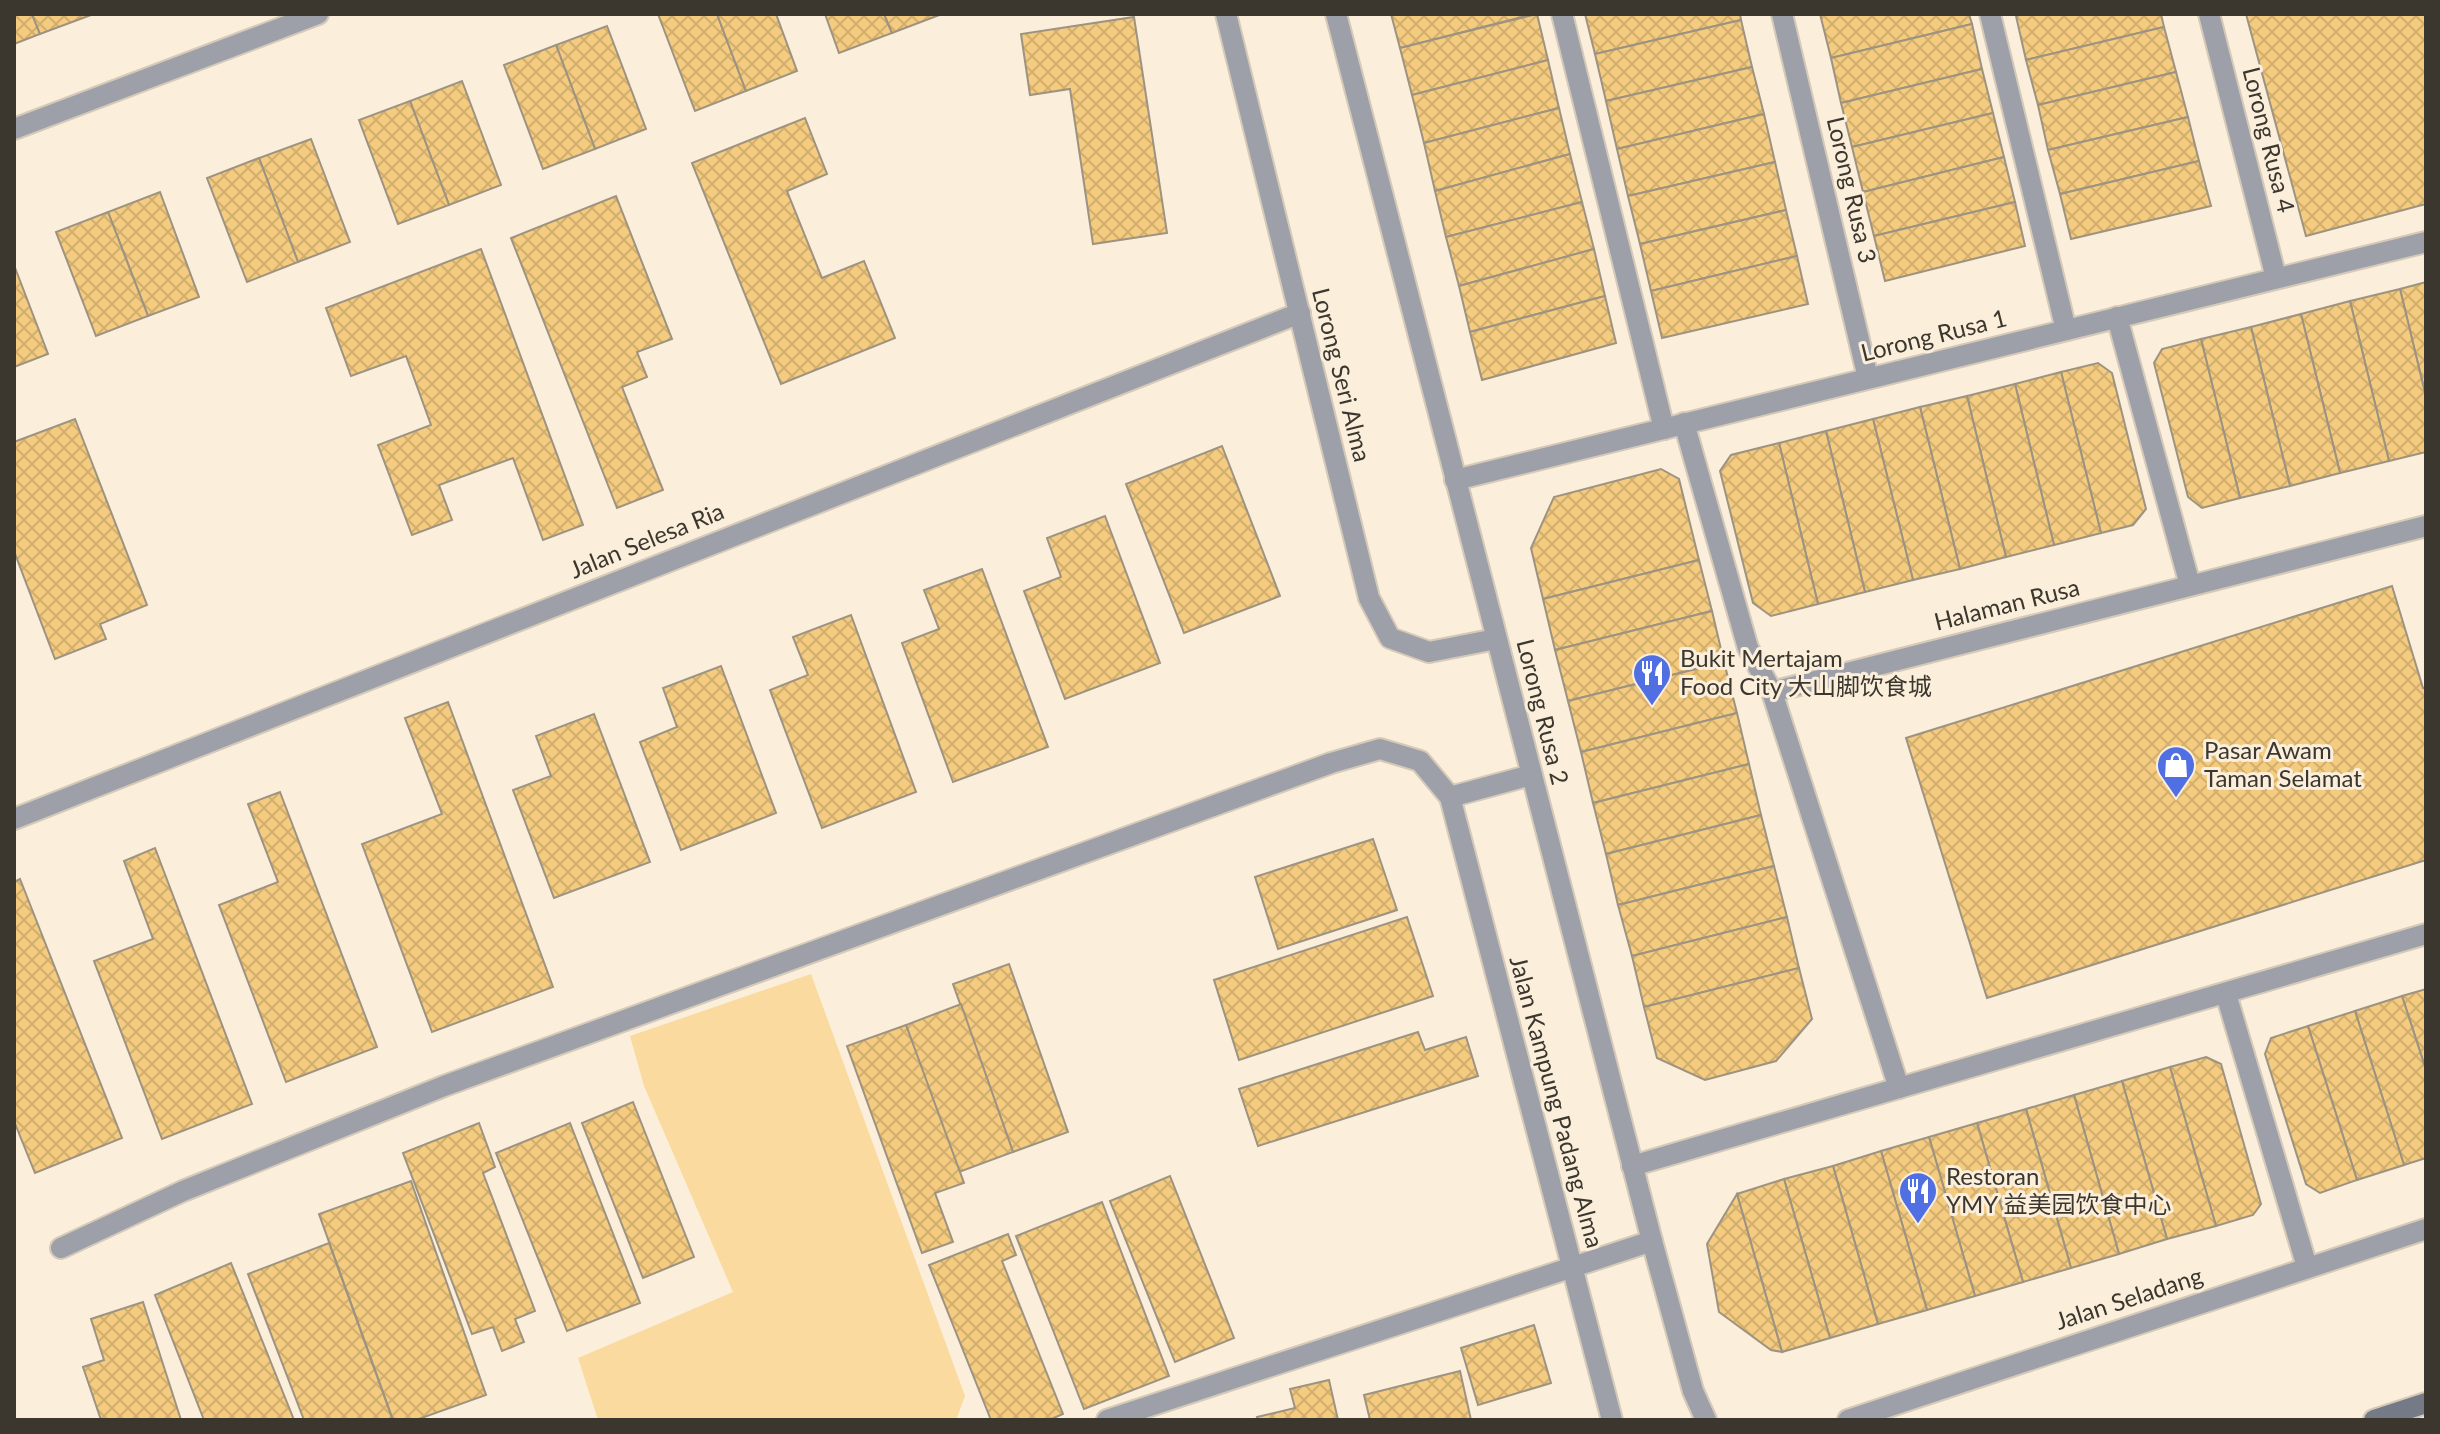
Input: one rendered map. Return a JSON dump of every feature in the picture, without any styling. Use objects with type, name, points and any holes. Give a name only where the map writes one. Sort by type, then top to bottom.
[{"type":"street","points":[[14,129],[318,14]]},
{"type":"street","name":"Lorong Seri Alma","points":[[1226,14],[1369,598],[1390,638],[1429,652],[1496,639]]},
{"type":"street","name":"Lorong Rusa 2","points":[[1336,14],[1632,1166],[1693,1391],[1706,1420]]},
{"type":"street","points":[[1562,14],[1674,426],[1748,648],[1772,692],[1899,1088]]},
{"type":"street","name":"Lorong Rusa 3","points":[[1782,14],[1868,378]]},
{"type":"street","points":[[1990,14],[2066,330]]},
{"type":"street","name":"Lorong Rusa 4","points":[[2209,14],[2276,278]]},
{"type":"street","name":"Lorong Rusa 1","points":[[1455,480],[2426,242]]},
{"type":"street","name":"Jalan Selesa Ria","points":[[14,819],[1300,313]]},
{"type":"street","points":[[2117,317],[2190,585]]},
{"type":"street","name":"Halaman Rusa","points":[[1772,692],[2426,526]]},
{"type":"street","points":[[61,1248],[183,1191],[444,1086],[1331,763],[1380,749],[1420,761],[1450,797],[1531,775]]},
{"type":"street","name":"Jalan Kampung Padang Alma","points":[[1450,797],[1612,1420]]},
{"type":"street","points":[[1632,1166],[2426,934]]},
{"type":"street","points":[[2226,994],[2307,1267]]},
{"type":"street","name":"Jalan Seladang","points":[[1848,1420],[2426,1229]]},
{"type":"street","points":[[1107,1420],[1652,1241]]},
{"type":"street","points":[[2374,1420],[2426,1403]]},
{"type":"shaded area","points":[[811,974],[965,1396],[956,1420],[598,1420],[578,1358],[733,1292],[644,1086],[630,1036]]},
{"type":"building","points":[[14,14],[32,14],[40,34],[14,44]]},
{"type":"building","points":[[32,14],[91,14],[91,15],[40,34]]},
{"type":"building","points":[[658,14],[717,14],[746,91],[695,111]]},
{"type":"building","points":[[717,14],[776,14],[797,71],[746,91]]},
{"type":"building","points":[[825,14],[884,14],[892,33],[839,53]]},
{"type":"building","points":[[884,14],[942,14],[892,33]]},
{"type":"building","points":[[1391,14],[1534,14],[1400,48]]},
{"type":"building","points":[[1537,14],[1548,60],[1412,95],[1400,48]]},
{"type":"building","points":[[1585,14],[1740,14],[1741,20],[1595,54]]},
{"type":"building","points":[[1820,14],[1969,14],[1972,24],[1831,58]]},
{"type":"building","points":[[2161,14],[2164,27],[2026,60],[2016,16]]},
{"type":"building","points":[[2246,14],[2426,14],[2426,204],[2306,236]]},
{"type":"building","points":[[1134,17],[1167,233],[1093,244],[1070,89],[1030,95],[1021,34]]},
{"type":"building","points":[[1741,20],[1752,67],[1606,101],[1595,54]]},
{"type":"building","points":[[1972,24],[1982,69],[1841,103],[1831,58]]},
{"type":"building","points":[[607,26],[646,129],[595,149],[556,45]]},
{"type":"building","points":[[2164,27],[2176,72],[2038,105],[2026,60]]},
{"type":"building","points":[[556,45],[595,149],[543,169],[504,65]]},
{"type":"building","points":[[1548,60],[1559,108],[1424,143],[1412,95]]},
{"type":"building","points":[[1752,67],[1764,114],[1617,149],[1606,101]]},
{"type":"building","points":[[1982,69],[1993,113],[1852,147],[1841,103]]},
{"type":"building","points":[[2176,72],[2188,117],[2048,150],[2038,105]]},
{"type":"building","points":[[462,81],[501,185],[449,205],[410,101]]},
{"type":"building","points":[[410,101],[449,205],[398,224],[359,120]]},
{"type":"building","points":[[1559,108],[1570,154],[1435,191],[1424,143]]},
{"type":"building","points":[[1993,113],[2004,157],[1863,192],[1852,147]]},
{"type":"building","points":[[1764,114],[1775,162],[1628,196],[1617,149]]},
{"type":"building","points":[[2188,117],[2199,161],[2060,194],[2048,150]]},
{"type":"building","points":[[805,118],[827,174],[787,191],[822,278],[864,261],[895,338],[781,384],[692,163]]},
{"type":"building","points":[[311,139],[350,242],[298,262],[259,158]]},
{"type":"building","points":[[1570,154],[1582,202],[1446,237],[1435,191]]},
{"type":"building","points":[[2004,157],[2015,202],[1874,236],[1863,192]]},
{"type":"building","points":[[259,158],[298,262],[247,282],[207,178]]},
{"type":"building","points":[[2199,161],[2211,206],[2071,239],[2060,194]]},
{"type":"building","points":[[1775,162],[1786,210],[1640,244],[1628,196]]},
{"type":"building","points":[[160,192],[199,297],[148,316],[108,212]]},
{"type":"building","points":[[616,196],[672,339],[637,352],[647,377],[622,387],[663,490],[617,508],[511,238]]},
{"type":"building","points":[[1582,202],[1594,249],[1459,286],[1446,237]]},
{"type":"building","points":[[2015,202],[2025,246],[1885,281],[1874,236]]},
{"type":"building","points":[[1786,210],[1797,256],[1651,291],[1640,244]]},
{"type":"building","points":[[108,212],[148,316],[96,336],[56,232]]},
{"type":"building","points":[[481,249],[583,525],[543,540],[513,458],[439,485],[452,520],[412,535],[378,445],[431,425],[406,356],[351,376],[326,308]]},
{"type":"building","points":[[1594,249],[1605,296],[1470,332],[1459,286]]},
{"type":"building","points":[[1797,256],[1808,304],[1662,338],[1651,291]]},
{"type":"building","points":[[14,265],[48,354],[14,367]]},
{"type":"building","points":[[2426,282],[2426,397],[2400,289]]},
{"type":"building","points":[[2400,289],[2426,397],[2426,452],[2389,461],[2350,301]]},
{"type":"building","points":[[1605,296],[1616,343],[1482,380],[1470,332]]},
{"type":"building","points":[[2350,301],[2389,461],[2340,473],[2301,314]]},
{"type":"building","points":[[2301,314],[2340,473],[2290,486],[2251,327]]},
{"type":"building","points":[[2251,327],[2290,486],[2240,498],[2201,339]]},
{"type":"building","points":[[2201,339],[2240,498],[2202,508],[2188,497],[2154,363],[2162,349]]},
{"type":"building","points":[[2098,363],[2112,373],[2146,509],[2133,525],[2101,533],[2061,372]]},
{"type":"building","points":[[2061,372],[2101,533],[2054,545],[2015,384]]},
{"type":"building","points":[[2015,384],[2054,545],[2006,557],[1967,396]]},
{"type":"building","points":[[1967,396],[2006,557],[1960,569],[1920,407]]},
{"type":"building","points":[[1920,407],[1960,569],[1913,580],[1873,419]]},
{"type":"building","points":[[75,419],[147,605],[100,624],[106,639],[55,659],[14,551],[14,442]]},
{"type":"building","points":[[1873,419],[1913,580],[1865,592],[1826,431]]},
{"type":"building","points":[[1826,431],[1865,592],[1818,604],[1779,443]]},
{"type":"building","points":[[1779,443],[1818,604],[1771,616],[1753,603],[1720,471],[1731,455]]},
{"type":"building","points":[[1222,446],[1280,596],[1184,633],[1126,484]]},
{"type":"building","points":[[1661,469],[1679,479],[1699,560],[1543,599],[1531,548],[1554,497]]},
{"type":"building","points":[[1105,516],[1160,663],[1065,699],[1024,591],[1061,577],[1047,538]]},
{"type":"building","points":[[1699,560],[1712,611],[1555,650],[1543,599]]},
{"type":"building","points":[[982,569],[1048,747],[953,782],[902,643],[939,629],[924,590]]},
{"type":"building","name":"Pasar Awam Taman Selamat","points":[[2392,586],[2423,688],[2426,688],[2426,860],[1987,998],[1906,738]]},
{"type":"building","points":[[1712,611],[1724,662],[1568,701],[1555,650]]},
{"type":"building","points":[[851,615],[916,792],[822,828],[770,690],[808,675],[793,637]]},
{"type":"building","points":[[1724,662],[1737,713],[1581,752],[1568,701]]},
{"type":"building","points":[[721,666],[776,813],[681,850],[640,742],[677,727],[663,688]]},
{"type":"building","points":[[448,702],[553,987],[432,1032],[362,844],[442,814],[405,718]]},
{"type":"building","points":[[1737,713],[1749,764],[1593,803],[1581,752]]},
{"type":"building","points":[[594,714],[650,862],[554,898],[513,790],[551,776],[536,736]]},
{"type":"building","points":[[1749,764],[1761,815],[1606,854],[1593,803]]},
{"type":"building","points":[[280,792],[377,1047],[286,1082],[219,905],[278,882],[248,804]]},
{"type":"building","points":[[1761,815],[1774,866],[1618,905],[1606,854]]},
{"type":"building","points":[[1373,839],[1397,910],[1278,949],[1255,877]]},
{"type":"building","points":[[155,848],[252,1104],[162,1139],[94,961],[153,939],[124,861]]},
{"type":"building","points":[[1774,866],[1787,917],[1632,956],[1618,905]]},
{"type":"building","points":[[20,879],[122,1138],[35,1173],[14,1121],[14,882]]},
{"type":"building","points":[[1407,917],[1433,996],[1239,1060],[1214,980]]},
{"type":"building","points":[[1787,917],[1799,968],[1644,1007],[1632,956]]},
{"type":"building","points":[[1009,964],[1068,1132],[1013,1152],[953,984]]},
{"type":"building","points":[[1799,968],[1812,1019],[1776,1061],[1705,1080],[1657,1058],[1644,1007]]},
{"type":"building","points":[[2426,989],[2426,1070],[2402,996]]},
{"type":"building","points":[[2402,996],[2426,1070],[2426,1158],[2404,1165],[2355,1011]]},
{"type":"building","points":[[961,1004],[1013,1152],[959,1172],[906,1025]]},
{"type":"building","points":[[2355,1011],[2404,1165],[2357,1180],[2308,1026]]},
{"type":"building","points":[[906,1025],[964,1183],[935,1193],[953,1242],[922,1253],[847,1046]]},
{"type":"building","points":[[2308,1026],[2357,1180],[2320,1193],[2306,1184],[2265,1054],[2271,1038]]},
{"type":"building","points":[[1418,1032],[1425,1050],[1466,1037],[1478,1076],[1258,1146],[1239,1089]]},
{"type":"building","points":[[2206,1057],[2221,1064],[2261,1204],[2253,1215],[2216,1226],[2170,1067]]},
{"type":"building","points":[[2170,1067],[2216,1226],[2167,1239],[2122,1081]]},
{"type":"building","points":[[2122,1081],[2167,1239],[2119,1254],[2074,1095]]},
{"type":"building","points":[[2074,1095],[2119,1254],[2071,1268],[2026,1109]]},
{"type":"building","points":[[633,1102],[694,1257],[643,1278],[582,1123]]},
{"type":"building","points":[[2026,1109],[2071,1268],[2023,1282],[1977,1123]]},
{"type":"building","points":[[479,1123],[495,1167],[483,1173],[535,1311],[515,1319],[524,1342],[502,1351],[493,1327],[472,1334],[403,1153]]},
{"type":"building","points":[[570,1123],[640,1303],[567,1331],[496,1153]]},
{"type":"building","points":[[1977,1123],[2023,1282],[1975,1296],[1929,1137]]},
{"type":"building","points":[[1929,1137],[1975,1296],[1927,1310],[1881,1151]]},
{"type":"building","points":[[1881,1151],[1927,1310],[1878,1324],[1833,1166]]},
{"type":"building","points":[[1833,1166],[1878,1324],[1830,1338],[1784,1179]]},
{"type":"building","points":[[1170,1176],[1234,1338],[1175,1362],[1110,1201]]},
{"type":"building","points":[[1784,1179],[1830,1338],[1782,1352],[1737,1194]]},
{"type":"building","points":[[411,1181],[486,1395],[416,1420],[393,1420],[319,1214]]},
{"type":"building","points":[[1737,1194],[1782,1352],[1771,1350],[1719,1312],[1707,1244]]},
{"type":"building","points":[[1102,1202],[1169,1376],[1084,1409],[1016,1236]]},
{"type":"building","points":[[1008,1234],[1016,1255],[1002,1261],[1063,1414],[1049,1420],[991,1420],[929,1265]]},
{"type":"building","points":[[329,1243],[392,1418],[388,1420],[304,1420],[248,1274]]},
{"type":"building","points":[[231,1263],[294,1420],[204,1420],[155,1295]]},
{"type":"building","points":[[143,1302],[181,1420],[101,1420],[83,1367],[104,1360],[91,1319]]},
{"type":"building","points":[[1534,1325],[1551,1383],[1478,1405],[1461,1348]]},
{"type":"building","points":[[1460,1371],[1471,1420],[1370,1420],[1364,1395]]},
{"type":"building","points":[[1329,1380],[1338,1420],[1258,1420],[1257,1417],[1295,1408],[1290,1389]]},
{"type":"place","name":"Bukit Mertajam Food City 大山脚饮食城","points":[[1652,707]]},
{"type":"place","name":"Pasar Awam Taman Selamat","points":[[2176,799]]},
{"type":"place","name":"Restoran YMY 益美园饮食中心","points":[[1918,1225]]}]
